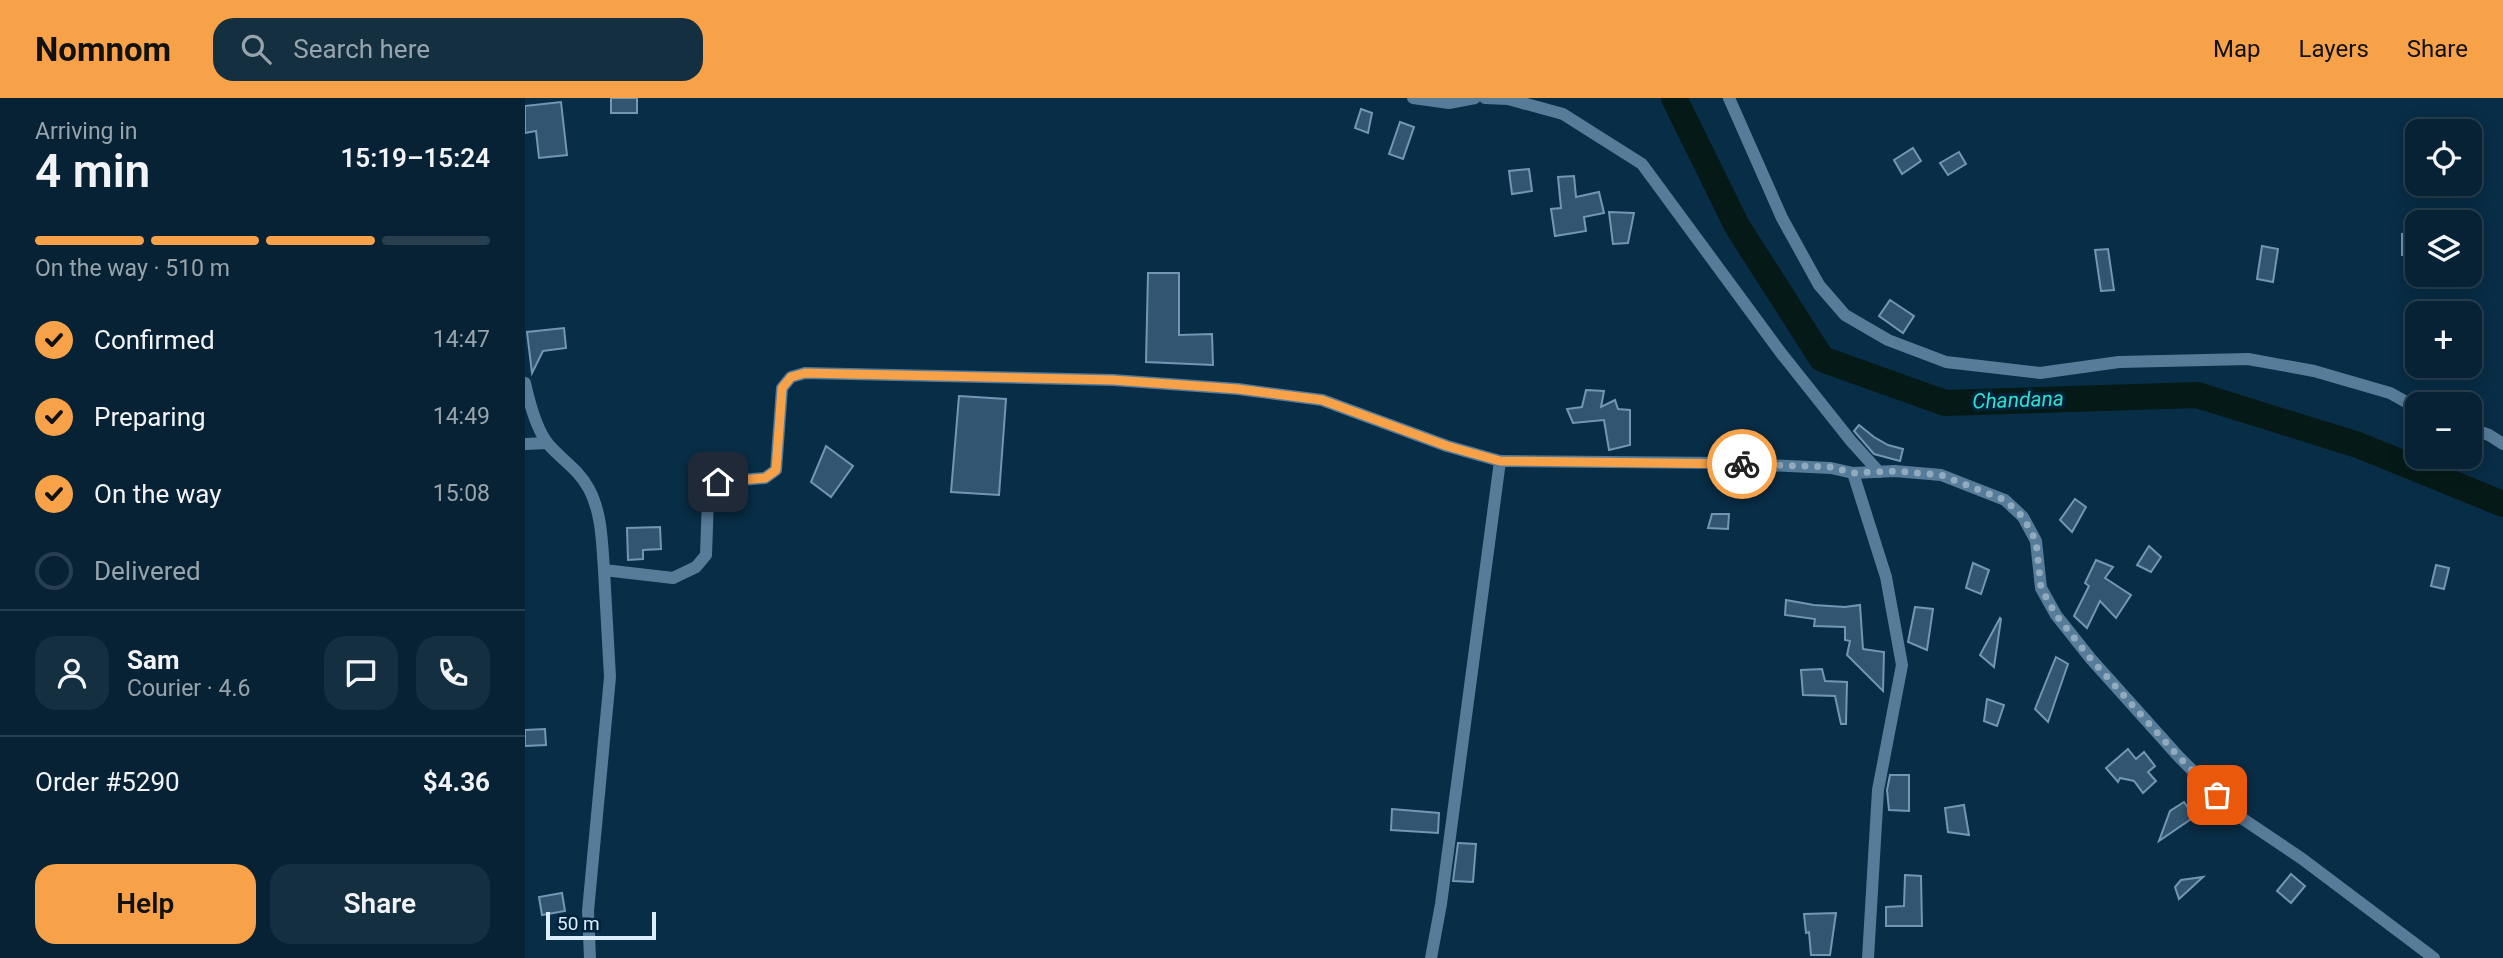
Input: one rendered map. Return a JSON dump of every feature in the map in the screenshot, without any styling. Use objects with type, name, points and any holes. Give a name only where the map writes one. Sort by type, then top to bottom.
[{"type":"street","points":[[1413,98],[1449,103],[1475,98]]},
{"type":"street","points":[[1485,98],[1508,99],[1563,114],[1642,164],[1781,353],[1879,472]]},
{"type":"street","points":[[1729,98],[1781,218],[1819,285],[1845,315],[1888,340],[1946,362],[2040,373],[2119,362],[2248,359],[2314,371],[2390,393],[2405,401]]},
{"type":"street","points":[[604,570],[673,578],[696,568],[706,555],[708,498],[718,482],[765,478],[776,470],[782,388],[791,377],[805,373],[1113,380],[1238,389],[1322,400],[1447,446],[1500,461],[1722,463],[1831,467],[1853,473],[1941,475],[2005,500],[2023,517],[2036,541],[2041,588],[2056,615],[2091,659],[2179,757],[2237,815],[2301,858],[2434,958]]},
{"type":"street","points":[[525,383],[530,404],[547,443],[573,466],[590,491],[600,525],[610,677],[588,911],[590,958]]},
{"type":"street","points":[[2482,433],[2503,444]]},
{"type":"street","points":[[525,444],[547,443]]},
{"type":"street","points":[[1431,958],[1441,904],[1500,461]]},
{"type":"street","points":[[1853,473],[1886,577],[1902,665],[1878,790],[1868,958]]},
{"type":"building","points":[[611,98],[637,98],[637,113],[611,113]]},
{"type":"building","points":[[561,102],[567,155],[539,158],[536,131],[525,133],[525,106]]},
{"type":"building","points":[[1361,109],[1372,113],[1368,133],[1355,128]]},
{"type":"building","points":[[1400,122],[1414,127],[1403,159],[1389,154]]},
{"type":"building","points":[[1913,148],[1921,161],[1902,174],[1894,160]]},
{"type":"building","points":[[1959,152],[1966,164],[1948,175],[1940,163]]},
{"type":"building","points":[[1529,169],[1532,191],[1512,194],[1509,171]]},
{"type":"building","points":[[1574,176],[1576,197],[1599,192],[1604,213],[1584,217],[1586,231],[1555,236],[1551,209],[1561,208],[1558,177]]},
{"type":"building","points":[[1609,212],[1634,213],[1628,243],[1613,244]]},
{"type":"building","points":[[2402,234],[2405,234],[2405,255],[2402,255]]},
{"type":"building","points":[[2262,246],[2278,249],[2273,282],[2257,279]]},
{"type":"building","points":[[2108,249],[2114,290],[2101,291],[2095,250]]},
{"type":"building","points":[[1148,273],[1179,273],[1179,335],[1212,334],[1213,365],[1146,362]]},
{"type":"building","points":[[1890,300],[1914,316],[1903,333],[1879,316]]},
{"type":"building","points":[[564,328],[566,348],[543,351],[532,373],[527,332]]},
{"type":"building","points":[[1586,390],[1604,391],[1601,407],[1615,400],[1618,409],[1630,410],[1630,445],[1609,450],[1604,420],[1573,423],[1567,409],[1582,407]]},
{"type":"building","points":[[959,396],[1006,399],[999,495],[951,492]]},
{"type":"building","points":[[1859,425],[1888,445],[1903,449],[1900,461],[1874,454],[1854,431]]},
{"type":"building","points":[[826,446],[853,466],[831,497],[811,482]]},
{"type":"building","points":[[2075,499],[2086,507],[2072,532],[2060,520]]},
{"type":"building","points":[[1712,514],[1729,514],[1728,529],[1708,528]]},
{"type":"building","points":[[660,527],[661,549],[643,550],[643,559],[628,560],[627,528]]},
{"type":"building","points":[[2149,546],[2161,557],[2151,572],[2137,565]]},
{"type":"building","points":[[2096,560],[2113,567],[2105,578],[2131,595],[2116,618],[2100,601],[2087,628],[2074,616],[2089,586],[2085,583]]},
{"type":"building","points":[[1973,563],[1989,570],[1981,594],[1966,588]]},
{"type":"building","points":[[2436,565],[2449,568],[2444,589],[2431,586]]},
{"type":"building","points":[[1786,600],[1814,605],[1860,605],[1863,649],[1884,652],[1883,691],[1847,655],[1850,641],[1845,640],[1845,627],[1814,626],[1815,619],[1785,615]]},
{"type":"building","points":[[1915,607],[1933,609],[1927,650],[1908,642]]},
{"type":"building","points":[[2001,619],[1994,667],[1980,655]]},
{"type":"building","points":[[2056,657],[2068,664],[2048,722],[2035,709]]},
{"type":"building","points":[[1822,669],[1825,681],[1847,682],[1846,724],[1841,724],[1835,696],[1803,695],[1801,670]]},
{"type":"building","points":[[1987,699],[2004,705],[1997,726],[1984,721]]},
{"type":"building","points":[[545,729],[546,745],[525,746],[525,730]]},
{"type":"building","points":[[2128,749],[2136,759],[2144,752],[2155,766],[2148,772],[2156,781],[2143,793],[2134,781],[2120,778],[2118,782],[2106,768]]},
{"type":"building","points":[[1890,775],[1909,775],[1909,811],[1889,810],[1887,790]]},
{"type":"building","points":[[2184,802],[2194,817],[2159,841],[2170,811]]},
{"type":"building","points":[[1964,805],[1969,835],[1948,832],[1945,808]]},
{"type":"building","points":[[1392,809],[1439,813],[1438,833],[1391,830]]},
{"type":"building","points":[[1458,843],[1476,844],[1473,882],[1453,881]]},
{"type":"building","points":[[2291,874],[2305,886],[2291,903],[2277,891]]},
{"type":"building","points":[[1905,875],[1921,876],[1922,926],[1886,926],[1886,907],[1904,906]]},
{"type":"building","points":[[2203,877],[2179,899],[2175,887],[2181,880]]},
{"type":"building","points":[[562,893],[565,911],[542,915],[539,897]]},
{"type":"building","points":[[1836,913],[1830,955],[1811,955],[1804,914]]},
{"type":"waterway","name":"Chandana","points":[[1674,98],[1737,226],[1822,359],[1945,403],[2197,395],[2358,445],[2503,504]]},
{"type":"way so far","points":[[1742,464],[1831,467],[1853,473],[1895,471],[1941,475],[2005,500],[2023,517],[2036,541],[2041,588],[2056,615],[2091,659],[2217,795]]},
{"type":"route","points":[[718,482],[765,478],[776,470],[782,388],[791,377],[805,373],[1113,380],[1238,389],[1322,400],[1447,446],[1500,461],[1742,464]]}]
